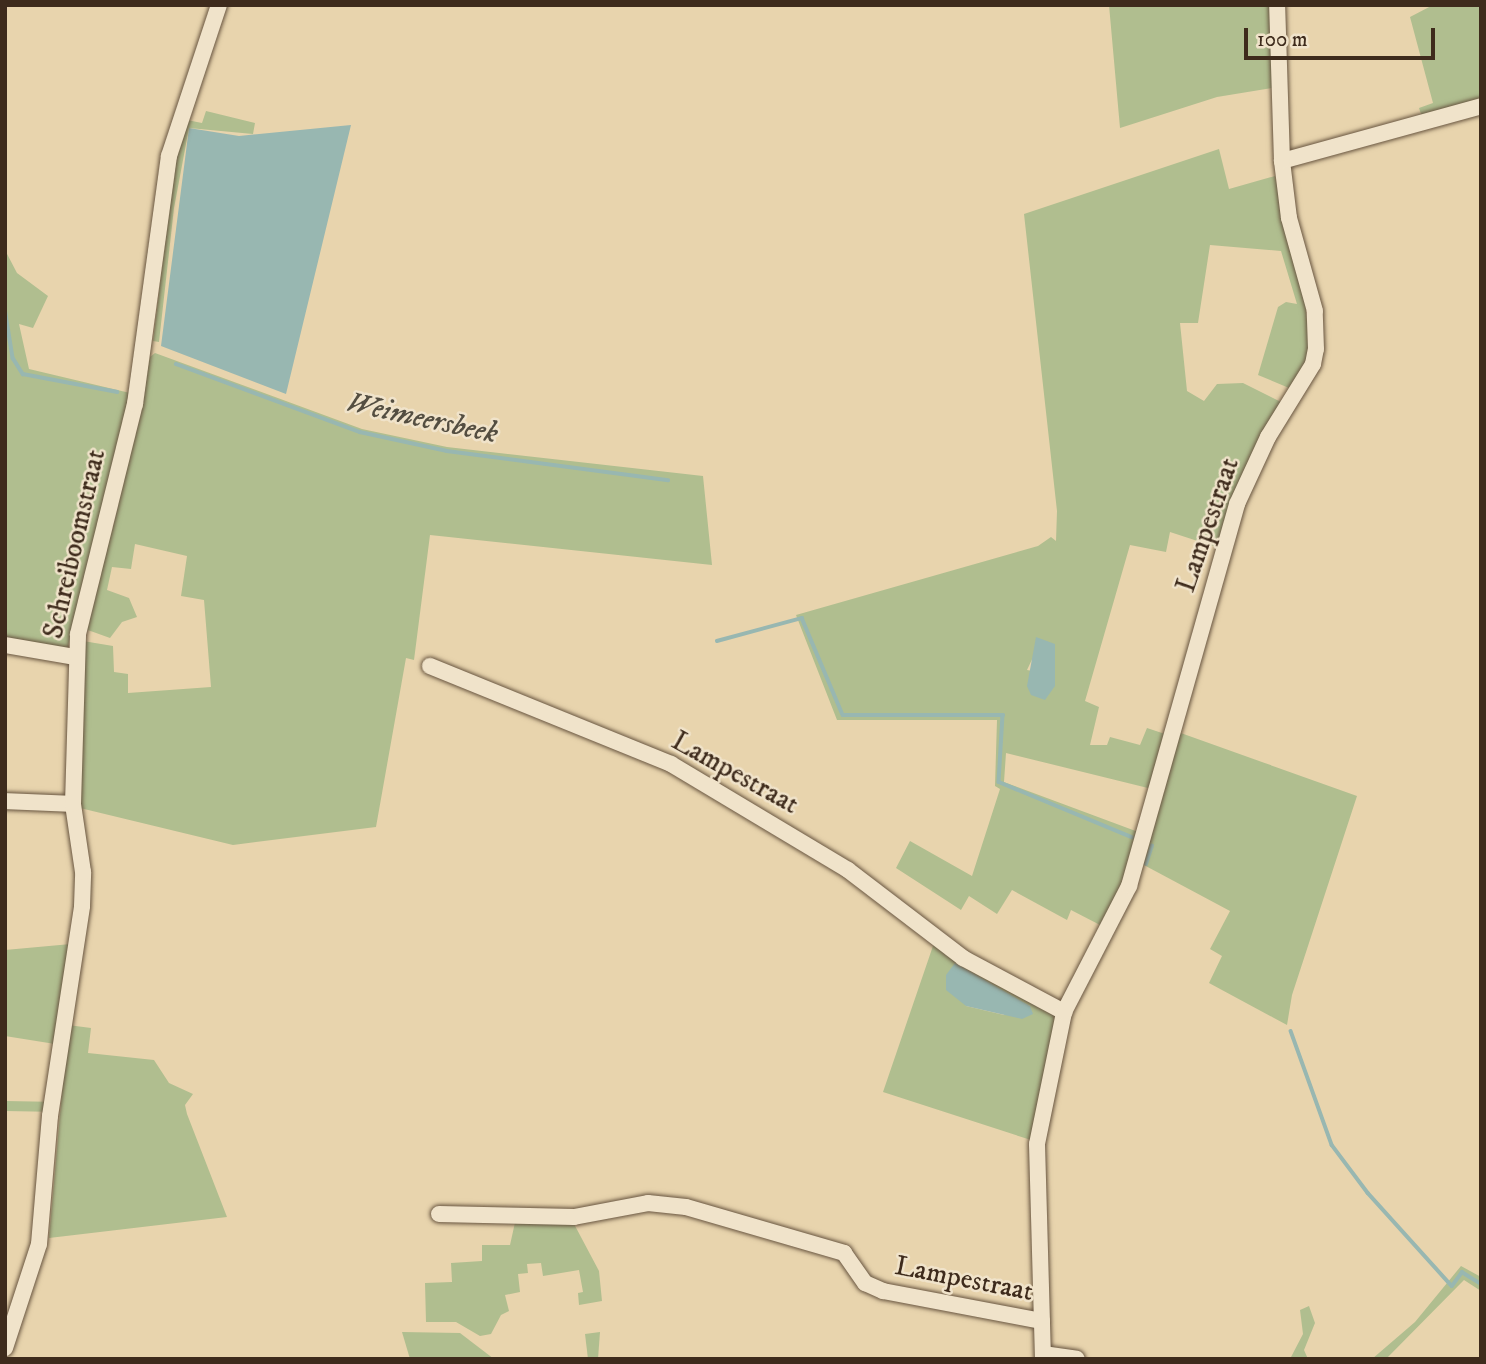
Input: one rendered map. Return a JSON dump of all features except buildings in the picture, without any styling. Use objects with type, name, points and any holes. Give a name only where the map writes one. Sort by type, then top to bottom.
[{"type":"street","name":"Schreiboomstraat","points":[[5,1348],[28,1291],[39,1244],[50,1116],[82,906],[83,872],[73,804],[75,657],[135,404],[169,156],[219,5]]},
{"type":"street","name":"Lampestraat","points":[[1043,1356],[1037,1144],[1063,1012],[1129,886],[1237,504],[1268,437],[1313,364],[1318,332],[1315,311],[1289,218],[1282,161],[1277,5]]},
{"type":"street","points":[[1282,161],[1481,106]]},
{"type":"street","points":[[5,645],[75,657]]},
{"type":"street","name":"Lampestraat","points":[[429,666],[671,764],[848,870],[963,958],[1063,1012]]},
{"type":"street","points":[[5,801],[73,804]]},
{"type":"street","name":"Lampestraat","points":[[439,1214],[574,1217],[648,1203],[686,1207],[845,1253],[865,1283],[883,1291],[1042,1321]]},
{"type":"street","points":[[1043,1356],[1077,1359]]},
{"type":"green space","points":[[1109,5],[1272,5],[1272,88],[1217,97],[1120,128]]},
{"type":"green space","points":[[1433,5],[1481,5],[1481,101],[1422,117],[1419,108],[1433,103],[1410,17]]},
{"type":"green space","points":[[206,111],[255,123],[253,134],[189,128],[174,208],[159,342],[153,341],[176,156],[187,120],[202,123]]},
{"type":"green space","points":[[1219,149],[1229,189],[1275,176],[1305,299],[1310,356],[1289,388],[1258,375],[1278,307],[1286,302],[1297,304],[1281,251],[1210,245],[1198,323],[1180,323],[1187,391],[1204,401],[1217,384],[1243,383],[1283,403],[1219,548],[1170,532],[1166,552],[1130,545],[1085,701],[1099,707],[1090,745],[1107,745],[1110,737],[1140,745],[1147,728],[1165,734],[1152,789],[1006,753],[1004,782],[1141,833],[1127,878],[1102,926],[1071,910],[1067,920],[1012,890],[997,914],[969,896],[961,910],[896,868],[910,841],[972,876],[1000,789],[995,786],[997,720],[837,720],[796,615],[1038,546],[1051,537],[1056,541],[1057,511],[1024,214]],"holes":[[[1036,651],[1055,651],[1055,675],[1027,670]]]},
{"type":"green space","points":[[5,250],[17,273],[48,296],[33,328],[19,324],[29,369],[130,393],[67,650],[5,640]]},
{"type":"green space","points":[[155,353],[362,429],[447,447],[703,476],[712,565],[430,535],[414,660],[406,658],[376,827],[233,845],[80,808],[83,641],[113,646],[114,672],[128,674],[128,693],[211,687],[204,600],[181,596],[187,556],[135,544],[131,569],[112,567],[107,590],[129,598],[137,617],[122,622],[110,638],[85,629],[114,523],[150,357]]},
{"type":"green space","points":[[1178,732],[1357,796],[1292,995],[1287,1025],[1209,983],[1222,956],[1210,949],[1230,911],[1142,864]]},
{"type":"green space","points":[[934,943],[1056,1015],[1031,1140],[883,1092]],"holes":[[[955,963],[1030,1006],[1004,1015],[966,1006]]]},
{"type":"green space","points":[[71,944],[55,1044],[5,1036],[5,950]]},
{"type":"green space","points":[[68,1025],[91,1028],[88,1053],[154,1060],[169,1083],[193,1094],[185,1105],[187,1114],[227,1217],[49,1238]]},
{"type":"green space","points":[[5,1101],[47,1102],[47,1112],[5,1111]]},
{"type":"green space","points":[[516,1218],[573,1222],[599,1271],[602,1301],[579,1305],[578,1293],[583,1292],[579,1270],[543,1276],[541,1263],[527,1264],[528,1273],[518,1274],[520,1292],[505,1295],[509,1311],[501,1315],[491,1334],[480,1336],[456,1322],[426,1322],[425,1283],[452,1282],[451,1263],[482,1261],[482,1245],[510,1245]]},
{"type":"green space","points":[[1461,1266],[1481,1277],[1481,1291],[1464,1280],[1386,1359],[1372,1359],[1415,1322]]},
{"type":"green space","points":[[1309,1306],[1315,1323],[1304,1350],[1308,1359],[1290,1359],[1303,1334],[1300,1310]]},
{"type":"green space","points":[[402,1332],[460,1333],[494,1359],[410,1359]]},
{"type":"green space","points":[[600,1332],[598,1359],[588,1359],[585,1334]]},
{"type":"water","points":[[351,125],[286,394],[161,346],[189,128],[239,136]]},
{"type":"water","points":[[1036,637],[1055,644],[1055,686],[1045,700],[1031,695],[1027,686]]},
{"type":"water","points":[[955,963],[1030,1006],[1033,1014],[1022,1019],[966,1006],[946,990],[946,975]]},
{"type":"waterway","name":"Weimeersbeek","points":[[5,308],[13,358],[23,374],[117,392]]},
{"type":"waterway","name":"Weimeersbeek","points":[[176,364],[360,432],[447,451],[668,480]]},
{"type":"waterway","name":"Weimeersbeek","points":[[717,641],[802,618],[843,715],[1003,715],[999,782],[1132,837]]},
{"type":"waterway","name":"Weimeersbeek","points":[[1146,864],[1152,846]]},
{"type":"waterway","name":"Weimeersbeek","points":[[1291,1031],[1332,1145],[1368,1193],[1452,1286],[1462,1272],[1481,1284]]}]
